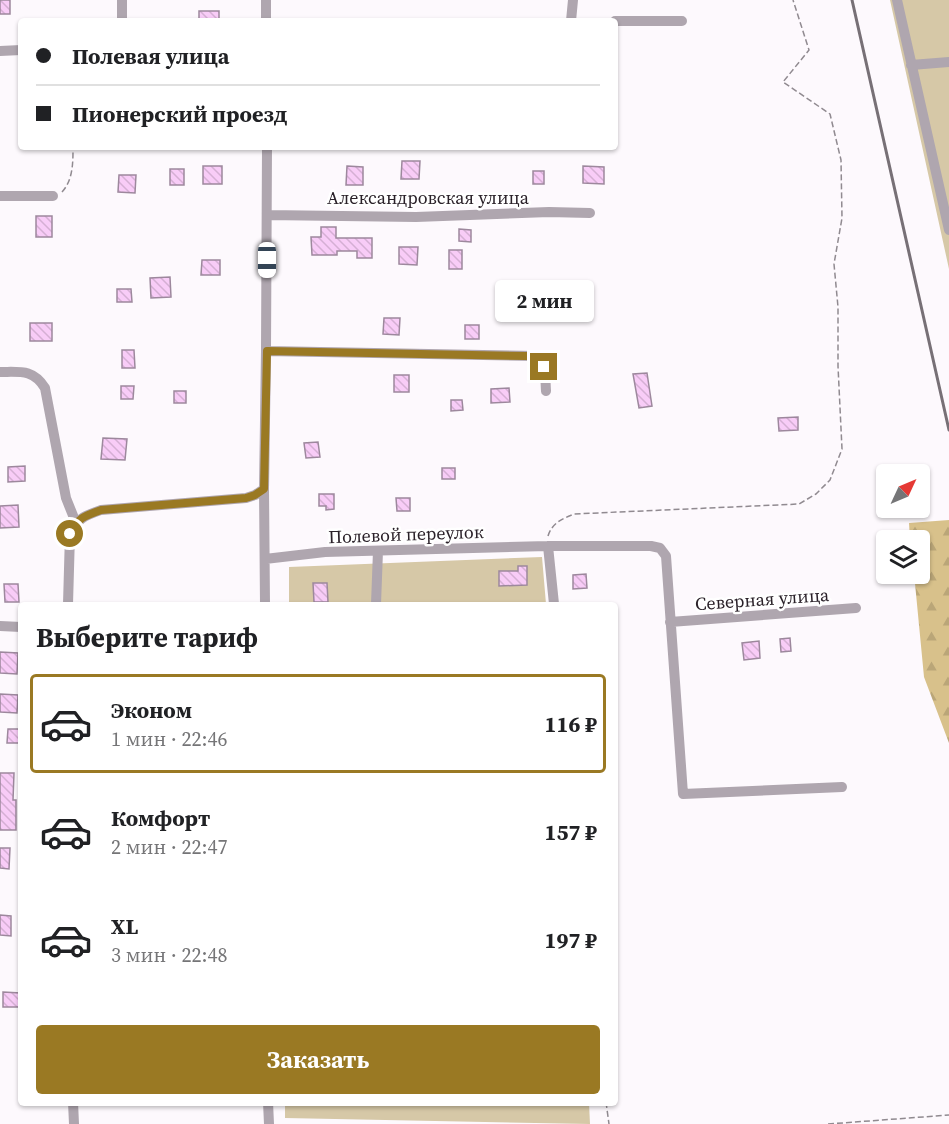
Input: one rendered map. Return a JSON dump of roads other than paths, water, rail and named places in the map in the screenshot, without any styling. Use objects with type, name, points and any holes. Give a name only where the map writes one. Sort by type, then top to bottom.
[{"type":"street","points":[[122,0],[122,18]]},
{"type":"street","points":[[266,0],[266,18]]},
{"type":"street","points":[[571,18],[573,0]]},
{"type":"street","points":[[897,0],[949,230]]},
{"type":"street","points":[[618,21],[681,21]]},
{"type":"street","points":[[0,51],[18,50]]},
{"type":"street","points":[[911,65],[949,62]]},
{"type":"street","points":[[265,602],[267,150]]},
{"type":"street","points":[[0,196],[53,196]]},
{"type":"street","name":"Александровская улица","points":[[267,215],[416,217],[549,212],[590,213]]},
{"type":"street","points":[[267,351],[534,356],[542,362],[546,391]]},
{"type":"street","points":[[0,372],[19,372],[30,375],[39,379],[45,388],[66,498],[76,523]]},
{"type":"street","points":[[69,602],[70,534],[76,523],[84,516],[101,510],[246,498],[264,489]]},
{"type":"street","points":[[548,546],[554,602]]},
{"type":"street","name":"Полевой переулок","points":[[265,559],[325,552],[548,546]]},
{"type":"street","name":"Северная улица","points":[[548,546],[651,546],[660,548],[666,556],[683,794],[842,787]]},
{"type":"street","points":[[376,602],[378,551]]},
{"type":"street","name":"Северная улица","points":[[670,622],[856,608]]},
{"type":"street","points":[[0,626],[18,627]]},
{"type":"street","points":[[74,1106],[74,1124]]},
{"type":"street","points":[[268,1106],[268,1124]]},
{"type":"railway","points":[[852,0],[949,430]]}]
